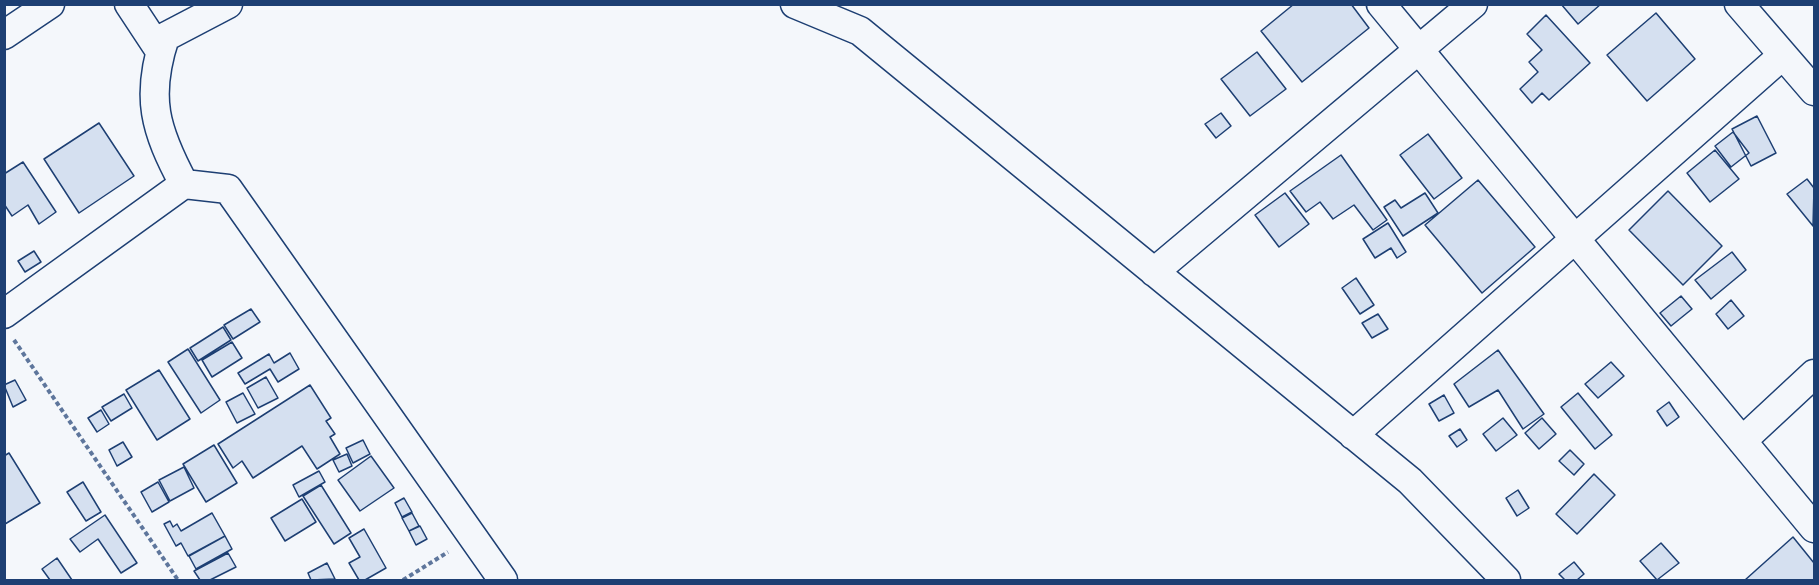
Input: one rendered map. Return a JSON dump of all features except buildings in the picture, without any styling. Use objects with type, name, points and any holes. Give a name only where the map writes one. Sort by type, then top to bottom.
[{"type":"street","points":[[4,35],[50,4]]},
{"type":"street","points":[[129,4],[160,51]]},
{"type":"street","points":[[184,184],[159,131],[153,84],[160,51],[165,37],[228,4]]},
{"type":"street","points":[[1381,4],[1815,528]]},
{"type":"street","points":[[1154,272],[1473,4]]},
{"type":"street","points":[[1739,4],[1815,91]]},
{"type":"street","points":[[809,7],[860,32],[1353,435],[1410,482],[1506,580]]},
{"type":"street","points":[[1353,435],[1783,55]]},
{"type":"street","points":[[8,325],[184,184],[228,189],[503,580]]},
{"type":"street","points":[[1742,441],[1815,374]]},
{"type":"path","points":[[8,325],[178,580]]},
{"type":"path","points":[[403,580],[472,537]]}]
